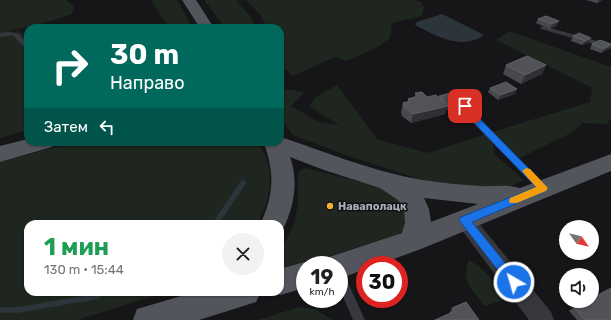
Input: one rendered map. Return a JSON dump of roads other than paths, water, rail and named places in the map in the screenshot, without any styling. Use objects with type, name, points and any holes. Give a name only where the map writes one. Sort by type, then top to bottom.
[{"type":"main road","points":[[189,0],[204,24]]},
{"type":"main road","points":[[0,154],[30,146]]},
{"type":"main road","points":[[275,146],[282,168],[282,191],[275,220]]},
{"type":"main road","points":[[284,146],[309,156],[385,180],[442,204],[465,220]]},
{"type":"main road","points":[[348,263],[412,241],[611,162]]},
{"type":"main road","points":[[385,180],[439,191],[484,197],[536,191]]},
{"type":"main road","points":[[385,180],[405,191],[417,208],[418,223],[412,241]]},
{"type":"main road","points":[[284,281],[296,278]]},
{"type":"main road","points":[[158,317],[195,296]]},
{"type":"main road","points":[[158,317],[232,296]]},
{"type":"street","points":[[465,220],[544,320]]},
{"type":"lane","points":[[543,28],[611,47]]},
{"type":"lane","points":[[0,35],[14,32],[24,44]]},
{"type":"lane","points":[[465,106],[536,191]]},
{"type":"lane","points":[[348,295],[359,320]]},
{"type":"waterway","points":[[218,220],[243,183]]},
{"type":"waterway","points":[[0,310],[18,310],[99,296]]},
{"type":"place","name":"Наваполацк","points":[[330,206]]}]
